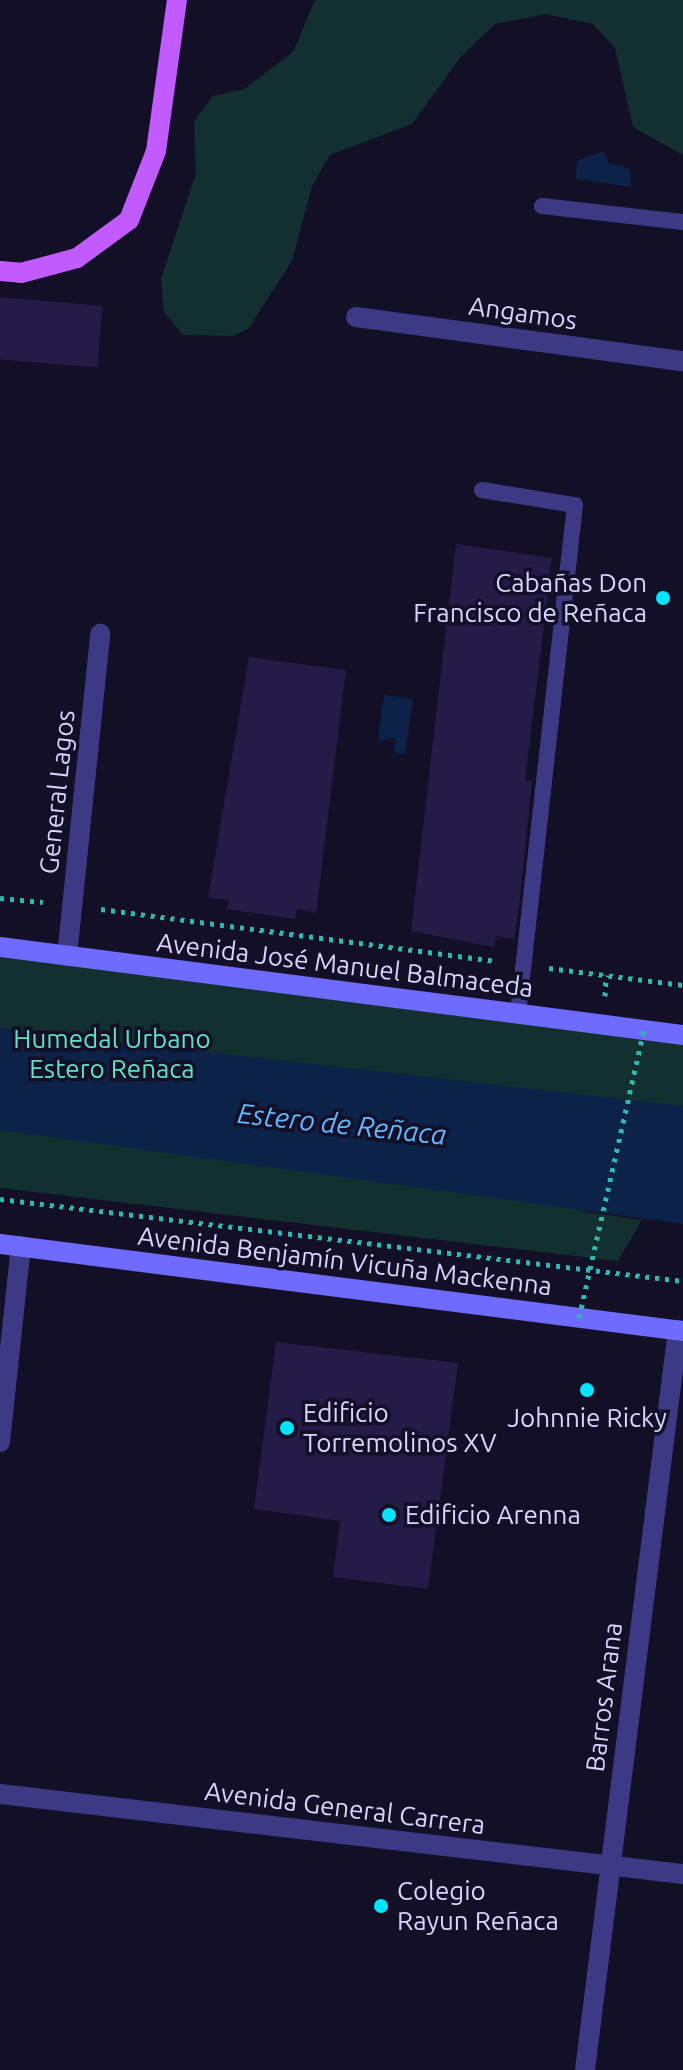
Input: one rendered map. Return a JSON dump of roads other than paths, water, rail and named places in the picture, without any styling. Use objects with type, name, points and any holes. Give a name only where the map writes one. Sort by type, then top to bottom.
[{"type":"main road","points":[[0,271],[21,273],[77,258],[129,220],[156,151],[177,0]]},
{"type":"main road","name":"Avenida José Manuel Balmaceda","points":[[0,947],[683,1035]]},
{"type":"main road","name":"Avenida Benjamín Vicuña Mackenna","points":[[0,1244],[680,1331]]},
{"type":"street","name":"Angamos","points":[[356,317],[683,361]]},
{"type":"street","name":"General Lagos","points":[[67,956],[100,634]]},
{"type":"street","points":[[0,1442],[21,1246]]},
{"type":"street","name":"Barros Arana","points":[[585,2070],[680,1331]]},
{"type":"street","name":"Avenida General Carrera","points":[[0,1794],[683,1874]]},
{"type":"lane","points":[[542,206],[683,222]]},
{"type":"lane","points":[[482,490],[575,505],[518,1014]]},
{"type":"water","points":[[603,151],[609,163],[630,169],[631,187],[576,179],[577,161]]},
{"type":"water","points":[[384,695],[413,699],[405,754],[394,753],[396,737],[378,742]]},
{"type":"water","name":"Estero de Reñaca","points":[[0,1028],[683,1106],[683,1224],[0,1130]]},
{"type":"place","name":"Cabañas Don Francisco de Reñaca","points":[[663,598]]},
{"type":"place","name":"Johnnie Ricky","points":[[587,1390]]},
{"type":"place","name":"Edificio Torremolinos XV","points":[[287,1428]]},
{"type":"place","name":"Edificio Arenna","points":[[389,1515]]},
{"type":"place","name":"Colegio Rayun Reñaca","points":[[381,1906]]},
{"type":"park label","name":"Humedal Urbano Estero Reñaca","points":[[112,1054]]}]
